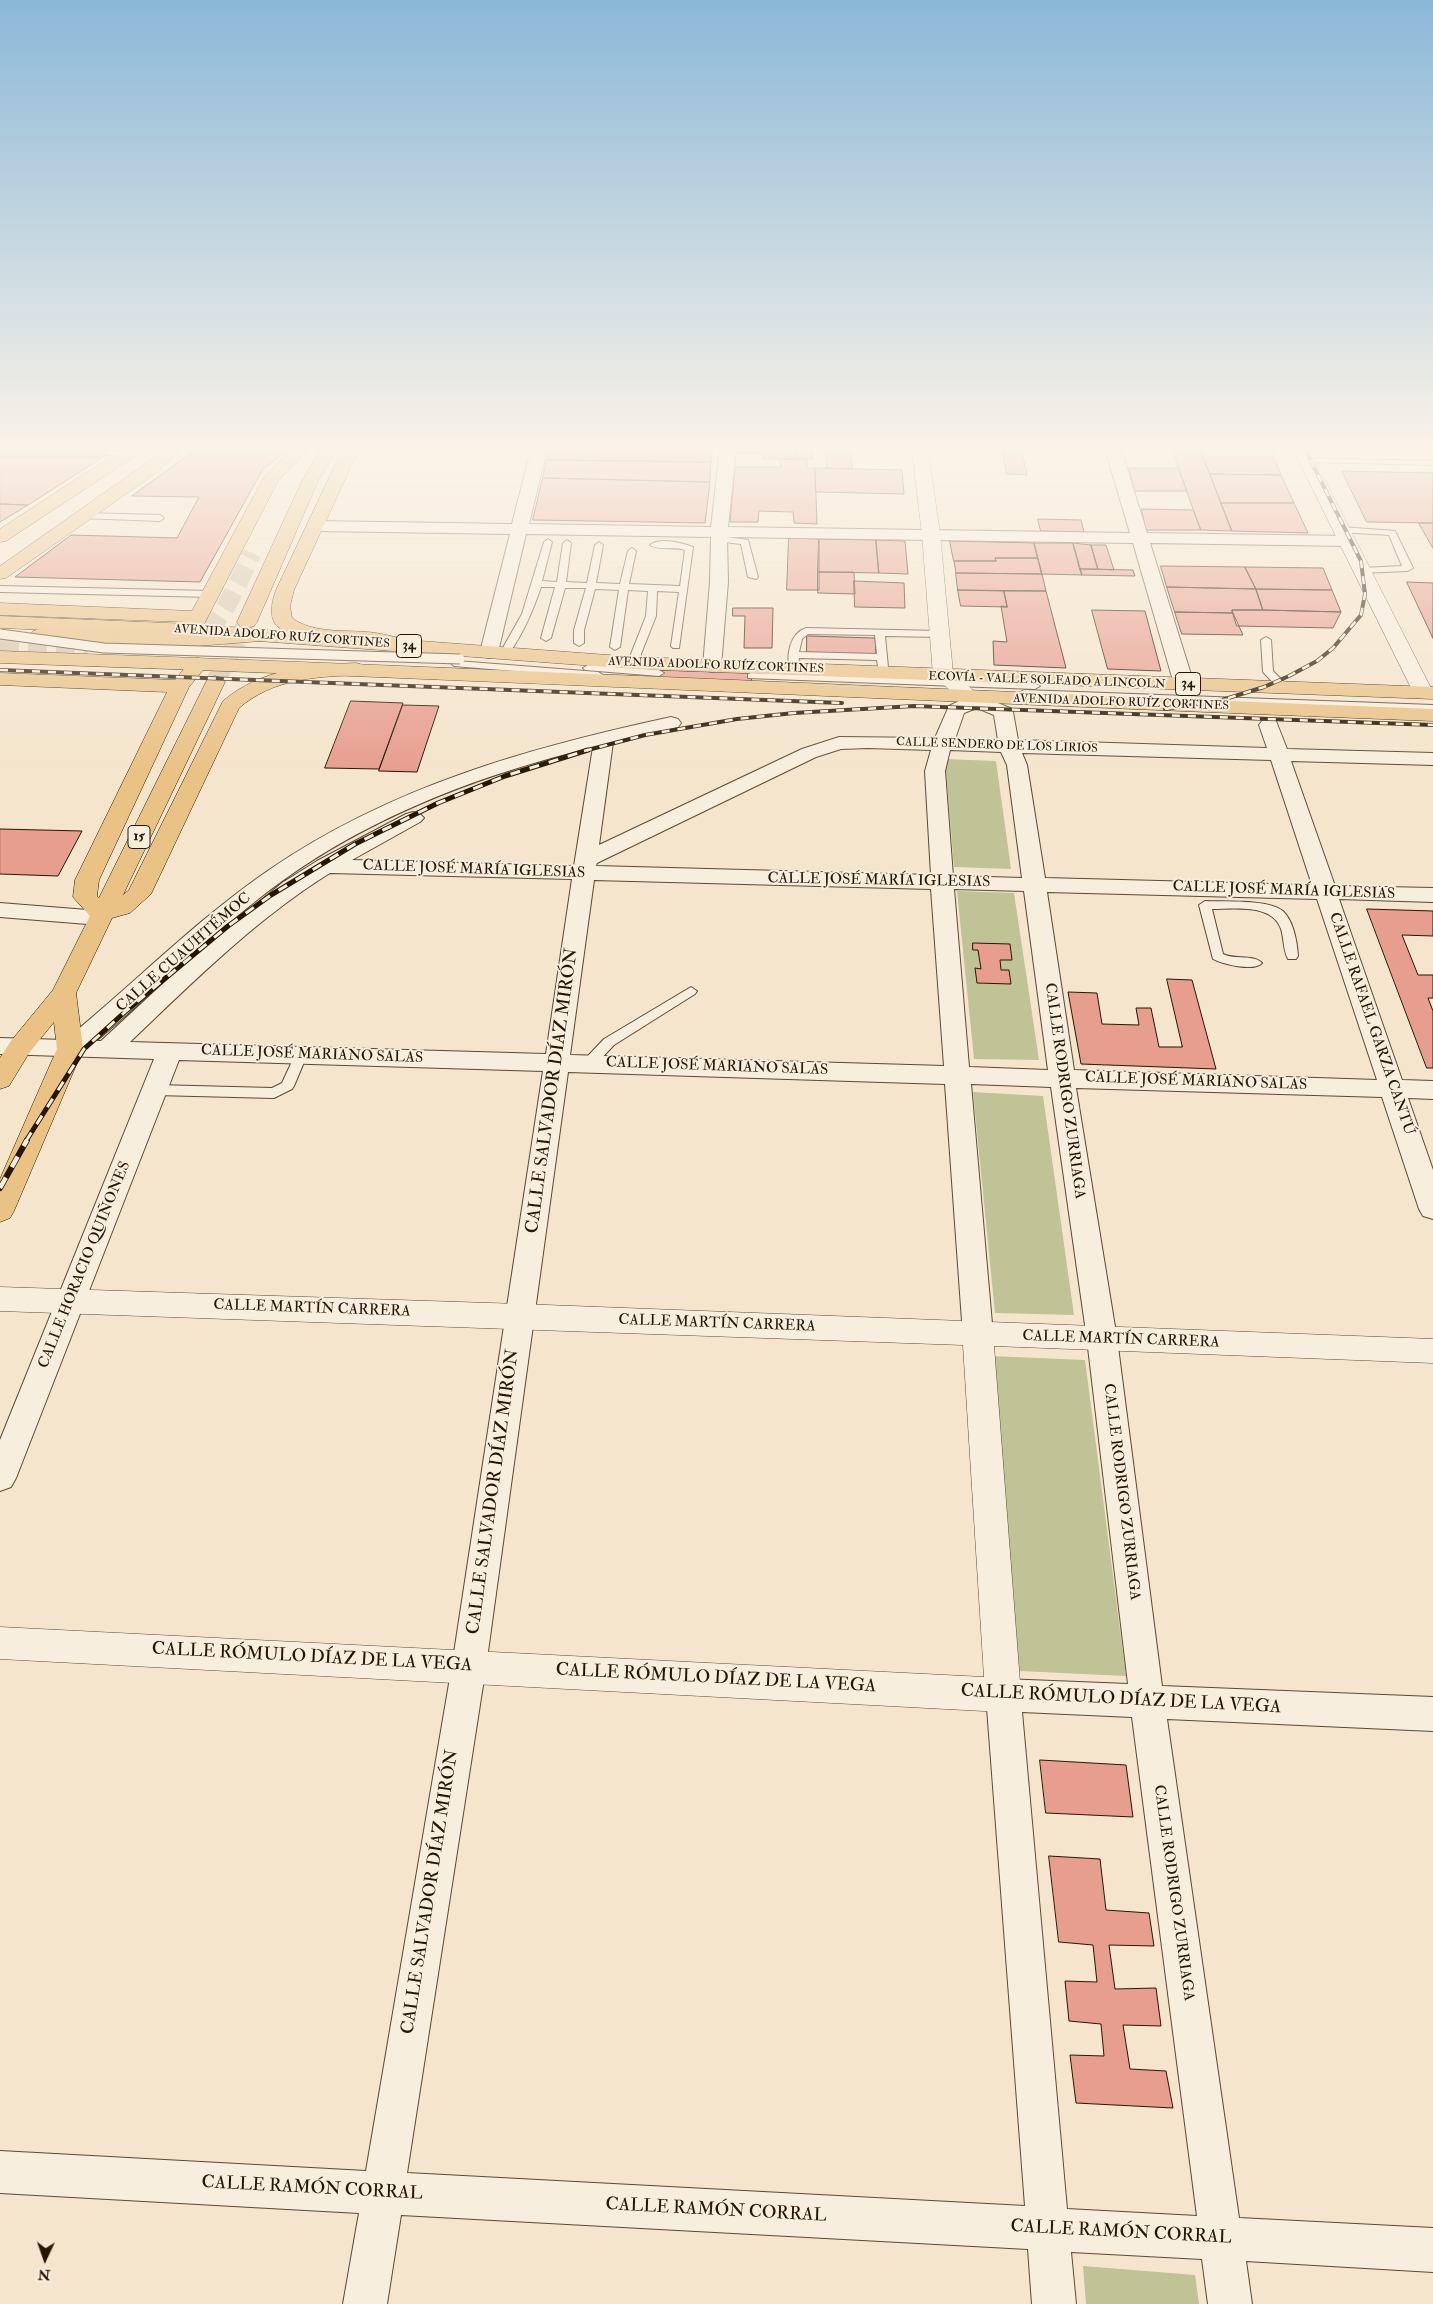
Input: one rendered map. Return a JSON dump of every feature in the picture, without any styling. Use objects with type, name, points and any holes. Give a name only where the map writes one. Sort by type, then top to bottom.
[{"type":"main road","points":[[0,574],[25,557]]},
{"type":"main road","points":[[0,609],[194,623],[212,594],[231,557]]},
{"type":"main road","points":[[247,622],[276,557]]},
{"type":"main road","points":[[302,557],[281,602],[281,612],[285,623],[312,633],[377,640],[408,646]]},
{"type":"main road","name":"AVENIDA ADOLFO RUÍZ CORTINES","points":[[0,622],[194,623],[266,636],[635,663],[712,666],[794,662],[883,665],[961,689],[1184,684],[1283,688],[1431,699]]},
{"type":"main road","points":[[40,635],[186,641],[266,636]]},
{"type":"main road","name":"AVENIDA ADOLFO RUÍZ CORTINES","points":[[0,657],[961,689],[1433,715]]},
{"type":"main road","points":[[198,664],[180,686],[87,880],[85,897],[100,916],[122,908],[139,894],[230,705],[255,687],[282,677],[307,672],[356,669]]},
{"type":"main road","points":[[0,679],[180,686]]},
{"type":"main road","name":"15","points":[[0,1080],[10,1046],[64,993],[215,682]]},
{"type":"main road","points":[[0,1211],[70,1049],[64,993]]},
{"type":"street","points":[[497,653],[513,557]]},
{"type":"street","points":[[712,666],[719,582],[719,557]]},
{"type":"street","points":[[932,557],[939,634],[961,689],[956,710],[936,762],[935,771],[1004,1695],[1054,2304]]},
{"type":"street","points":[[1146,557],[1184,684]]},
{"type":"street","points":[[1355,557],[1431,699]]},
{"type":"street","name":"CALLE RODRIGO ZURRIAGA","points":[[961,689],[1004,712],[1009,747],[1017,765],[1019,777],[1102,1338],[1147,1701],[1230,2304]]},
{"type":"street","points":[[604,743],[671,723]]},
{"type":"street","name":"CALLE RAFAEL GARZA CANTÚ","points":[[1269,725],[1433,1209]]},
{"type":"street","name":"CALLE SENDERO DE LOS LIRIOS","points":[[586,866],[823,747],[854,742],[1433,758]]},
{"type":"street","name":"CALLE CUAUHTÉMOC","points":[[106,1050],[190,971],[234,933],[290,888],[325,866],[385,832],[448,802],[604,743]]},
{"type":"street","name":"CALLE CUAUHTÉMOC","points":[[70,1049],[116,1012],[203,932],[240,902],[304,856],[369,819],[461,779],[538,754],[604,743]]},
{"type":"street","name":"CALLE SALVADOR DÍAZ MIRÓN","points":[[365,2304],[469,1666],[604,743]]},
{"type":"street","name":"CALLE JOSÉ MARÍA IGLESIAS","points":[[325,866],[586,866],[942,882],[1035,884],[1204,897],[1326,892],[1433,895]]},
{"type":"street","points":[[0,910],[100,916]]},
{"type":"street","name":"CALLE JOSÉ MARIANO SALAS","points":[[10,1046],[1062,1077],[1433,1090]]},
{"type":"street","name":"CALLE HORACIO QUIÑONES","points":[[0,1478],[170,1051]]},
{"type":"street","name":"CALLE MARTÍN CARRERA","points":[[0,1299],[520,1316],[1433,1351]]},
{"type":"street","name":"CALLE RÓMULO DÍAZ DE LA VEGA","points":[[0,1643],[1004,1695],[1433,1714]]},
{"type":"street","name":"CALLE RAMÓN CORRAL","points":[[0,2172],[1433,2250]]},
{"type":"lane","points":[[497,653],[514,641],[538,584],[545,557]]},
{"type":"lane","points":[[546,638],[561,584],[565,557]]},
{"type":"lane","points":[[579,643],[579,630],[591,586],[596,557]]},
{"type":"lane","points":[[615,647],[624,586],[631,557]]},
{"type":"lane","points":[[676,646],[689,557]]},
{"type":"lane","points":[[748,557],[753,577]]},
{"type":"lane","points":[[1362,571],[1408,568],[1403,557]]},
{"type":"lane","points":[[538,584],[683,589]]},
{"type":"lane","points":[[635,663],[636,654],[651,616],[653,588]]},
{"type":"lane","points":[[0,589],[212,594]]},
{"type":"lane","points":[[794,662],[797,638],[806,631],[939,634]]},
{"type":"lane","points":[[880,632],[883,665]]},
{"type":"lane","points":[[0,634],[104,648],[458,662],[659,676]]},
{"type":"lane","points":[[0,639],[101,652],[458,662]]},
{"type":"lane","points":[[1266,640],[1268,672],[1283,688]]},
{"type":"lane","name":"ECOVÍA - VALLE SOLEADO A LINCOLN","points":[[751,680],[961,689],[1431,699]]},
{"type":"lane","points":[[1256,963],[1226,961],[1217,956],[1204,897],[1274,911],[1279,914],[1284,925],[1292,956]]},
{"type":"lane","points":[[589,1063],[609,1042],[691,991]]},
{"type":"lane","points":[[155,1090],[274,1093],[287,1086],[302,1055]]},
{"type":"green space","points":[[945,759],[996,761],[1011,869],[954,867]]},
{"type":"green space","points":[[957,891],[1014,893],[1039,1060],[974,1059]]},
{"type":"green space","points":[[973,1092],[1043,1096],[1074,1315],[995,1313]]},
{"type":"green space","points":[[991,1356],[1085,1360],[1126,1676],[1019,1671]]},
{"type":"green space","points":[[1083,2266],[1195,2275],[1199,2304],[1086,2304]]},
{"type":"building","points":[[42,557],[214,557],[200,582],[15,577]]},
{"type":"building","points":[[788,557],[819,557],[819,590],[787,590]]},
{"type":"building","points":[[818,557],[878,557],[879,573],[818,572]]},
{"type":"building","points":[[878,557],[906,557],[908,574],[879,573]]},
{"type":"building","points":[[953,557],[1038,558],[995,558],[996,561],[954,561]]},
{"type":"building","points":[[1037,557],[1077,557],[1082,575],[1042,574]]},
{"type":"building","points":[[1077,557],[1094,557],[1098,569],[1080,569]]},
{"type":"building","points":[[1094,557],[1110,557],[1114,570],[1098,569]]},
{"type":"building","points":[[995,558],[1038,558],[1042,574],[956,573],[954,561],[996,561]]},
{"type":"building","points":[[1161,566],[1245,567],[1256,589],[1167,587]]},
{"type":"building","points":[[1245,567],[1323,568],[1332,590],[1256,589]]},
{"type":"building","points":[[1080,569],[1133,570],[1135,576],[1082,575]]},
{"type":"building","points":[[818,572],[854,572],[855,594],[818,593]]},
{"type":"building","points":[[956,573],[1042,574],[1046,591],[958,590]]},
{"type":"building","points":[[854,581],[904,583],[905,608],[855,607]]},
{"type":"building","points":[[1407,582],[1433,583],[1433,638]]},
{"type":"building","points":[[1167,587],[1256,589],[1263,610],[1232,610],[1233,613],[1175,612]]},
{"type":"building","points":[[1256,589],[1332,590],[1341,612],[1263,610]]},
{"type":"building","points":[[958,590],[1004,591],[1007,607],[961,606]]},
{"type":"building","points":[[1004,591],[1046,591],[1066,668],[994,665],[993,641],[1007,642],[1001,606],[1007,607]]},
{"type":"building","points":[[733,608],[773,608],[772,648],[744,648],[745,616],[733,616]]},
{"type":"building","points":[[1092,610],[1145,611],[1161,671],[1108,669]]},
{"type":"building","points":[[1232,610],[1341,612],[1333,628],[1237,626]]},
{"type":"building","points":[[1175,612],[1233,613],[1243,635],[1182,634]]},
{"type":"building","points":[[807,636],[875,638],[876,656],[807,654]]},
{"type":"building","points":[[660,670],[752,673],[751,687],[657,683]]},
{"type":"building","points":[[351,701],[403,703],[379,769],[325,768]]},
{"type":"building","points":[[403,705],[439,706],[417,772],[379,771]]},
{"type":"building","points":[[0,829],[82,831],[58,876],[0,874]]},
{"type":"building","points":[[1367,909],[1433,911],[1433,936],[1402,935],[1418,975],[1433,975],[1433,998],[1428,998],[1433,1011],[1433,1068],[1427,1068]]},
{"type":"building","points":[[973,943],[1010,944],[1012,960],[1000,960],[1001,970],[1009,970],[1011,984],[977,983],[975,968],[981,969],[978,950],[973,950]]},
{"type":"building","points":[[1167,979],[1192,980],[1216,1069],[1081,1064],[1068,992],[1097,993],[1102,1024],[1139,1025],[1136,1008],[1151,1008],[1159,1047],[1182,1047]]},
{"type":"building","points":[[1040,1760],[1126,1765],[1133,1817],[1046,1813]]},
{"type":"building","points":[[1049,1856],[1100,1859],[1106,1910],[1149,1913],[1154,1946],[1109,1945],[1115,1989],[1156,1988],[1161,2026],[1123,2025],[1130,2069],[1166,2071],[1173,2108],[1076,2103],[1070,2055],[1104,2056],[1101,2024],[1069,2021],[1065,1981],[1097,1982],[1093,1945],[1059,1942]]},
{"type":"tunnel","points":[[184,646],[197,639],[218,618],[233,593],[250,557]]},
{"type":"tunnel","points":[[215,682],[247,622]]},
{"type":"tunnel","points":[[0,644],[88,647]]},
{"type":"railway","points":[[1165,709],[1222,700],[1264,687],[1317,661],[1333,648],[1361,615],[1365,594],[1359,557]]},
{"type":"railway","points":[[0,670],[842,703]]},
{"type":"railway","points":[[584,751],[645,735],[737,719],[794,713],[914,706],[1433,725]]},
{"type":"railway","points":[[26,1141],[84,1049],[126,1011],[228,926],[271,895],[355,844],[438,803],[505,776],[588,750]]},
{"type":"railway","points":[[0,1188],[27,1140]]}]
